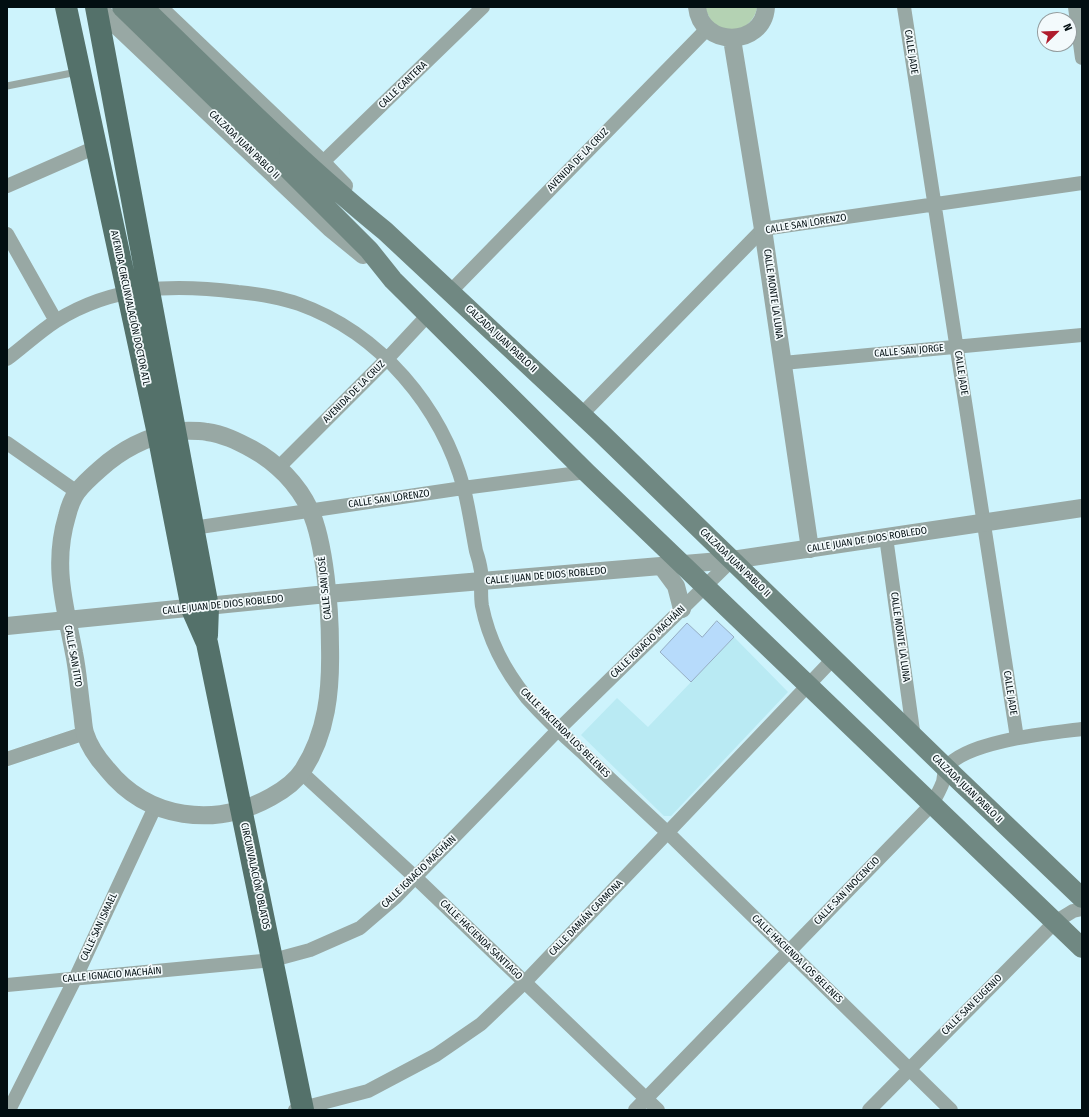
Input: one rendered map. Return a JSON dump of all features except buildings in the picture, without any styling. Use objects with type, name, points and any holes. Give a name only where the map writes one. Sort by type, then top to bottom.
[{"type":"main road","name":"AVENIDA CIRCUNVALACIÓN DOCTOR ATL","points":[[66,7],[126,292],[193,528],[200,608]]},
{"type":"main road","name":"AVENIDA CIRCUNVALACIÓN DOCTOR ATL","points":[[96,7],[148,288],[166,432],[200,608]]},
{"type":"main road","name":"CALZADA JUAN PABLO II","points":[[122,7],[276,145],[385,231],[581,415],[834,658],[914,738],[1082,898]]},
{"type":"main road","name":"CALZADA JUAN PABLO II","points":[[143,7],[276,145],[369,250],[393,280],[586,472],[684,564],[705,586],[1082,948]]},
{"type":"main road","name":"CIRCUNVALACIÓN OBLATOS","points":[[200,608],[206,643],[273,960],[300,1109]]},
{"type":"street","name":"CALZADA JUAN PABLO II","points":[[96,7],[330,228],[393,280]]},
{"type":"street","points":[[125,33],[127,17],[136,7]]},
{"type":"street","name":"CALZADA JUAN PABLO II","points":[[158,7],[322,163],[385,231]]},
{"type":"street","name":"CALLE CANTERA","points":[[322,163],[483,7]]},
{"type":"street","points":[[697,7],[701,21],[707,29],[714,34],[732,39],[743,37],[753,32],[761,23],[766,7]]},
{"type":"street","name":"CALLE JADE","points":[[904,7],[1017,738]]},
{"type":"street","points":[[1075,7],[1082,58]]},
{"type":"street","name":"AVENIDA DE LA CRUZ","points":[[450,292],[707,29]]},
{"type":"street","name":"CALLE MONTE LA LUNA","points":[[732,39],[763,229],[810,549]]},
{"type":"street","points":[[7,186],[96,147]]},
{"type":"street","name":"CALLE SAN LORENZO","points":[[581,415],[763,229],[1082,183]]},
{"type":"street","points":[[7,234],[56,321]]},
{"type":"street","name":"CALLE HACIENDA LOS BELENES","points":[[7,360],[56,321],[93,303],[126,292],[148,288],[209,288],[266,295],[299,305],[329,318],[370,344],[387,359],[411,385],[436,422],[463,488],[481,572],[481,603],[490,636],[505,669],[530,701],[558,730],[667,833],[951,1110]]},
{"type":"street","name":"AVENIDA DE LA CRUZ","points":[[279,467],[387,359],[428,315]]},
{"type":"street","name":"CALLE SAN JORGE","points":[[783,363],[1082,335]]},
{"type":"street","name":"CALLE SAN JOSÉ","points":[[166,432],[206,432],[227,437],[262,455],[279,467],[294,485],[310,510],[321,552],[327,594],[330,647],[328,701],[317,744],[302,773],[276,795],[241,810]]},
{"type":"street","name":"CALLE SAN TITO","points":[[166,432],[137,443],[112,458],[77,492],[70,507],[60,542],[61,594],[74,654],[84,732],[94,751],[120,784],[137,797],[155,807],[179,814],[198,816],[241,810]]},
{"type":"street","points":[[7,443],[77,492]]},
{"type":"street","name":"CALLE SAN LORENZO","points":[[193,528],[463,488],[586,472]]},
{"type":"street","name":"CALLE JUAN DE DIOS ROBLEDO","points":[[7,626],[200,608],[327,594],[732,560],[984,522],[1082,509]]},
{"type":"street","name":"CALLE MONTE LA LUNA","points":[[886,537],[914,738]]},
{"type":"street","name":"CALLE IGNACIO MACHÁIN","points":[[7,985],[273,960],[310,950],[360,928],[416,878],[558,730],[732,560]]},
{"type":"street","points":[[662,567],[676,586],[682,609]]},
{"type":"street","name":"CALLE DAMIÁN CARMONA","points":[[300,1109],[368,1091],[436,1055],[481,1024],[524,982],[834,658]]},
{"type":"street","points":[[946,768],[971,751],[1017,738],[1082,729]]},
{"type":"street","points":[[7,759],[84,732]]},
{"type":"street","name":"CALLE SAN INOCENCIO","points":[[635,1110],[788,950],[932,804],[939,793],[946,768]]},
{"type":"street","name":"CALLE HACIENDA SANTIAGO","points":[[302,773],[416,878],[658,1110]]},
{"type":"street","name":"CALLE SAN ISMAEL","points":[[9,1110],[75,979],[155,807]]},
{"type":"street","name":"CALLE SAN EUGENIO","points":[[869,1110],[1055,922],[1073,911],[1082,909]]},
{"type":"lane","points":[[7,86],[79,71]]},
{"type":"shaded area","points":[[734,637],[788,692],[671,816],[664,816],[581,735],[617,698],[648,727]]},
{"type":"green space","points":[[704,7],[757,7],[754,16],[748,24],[735,31],[730,31],[714,26]]}]
